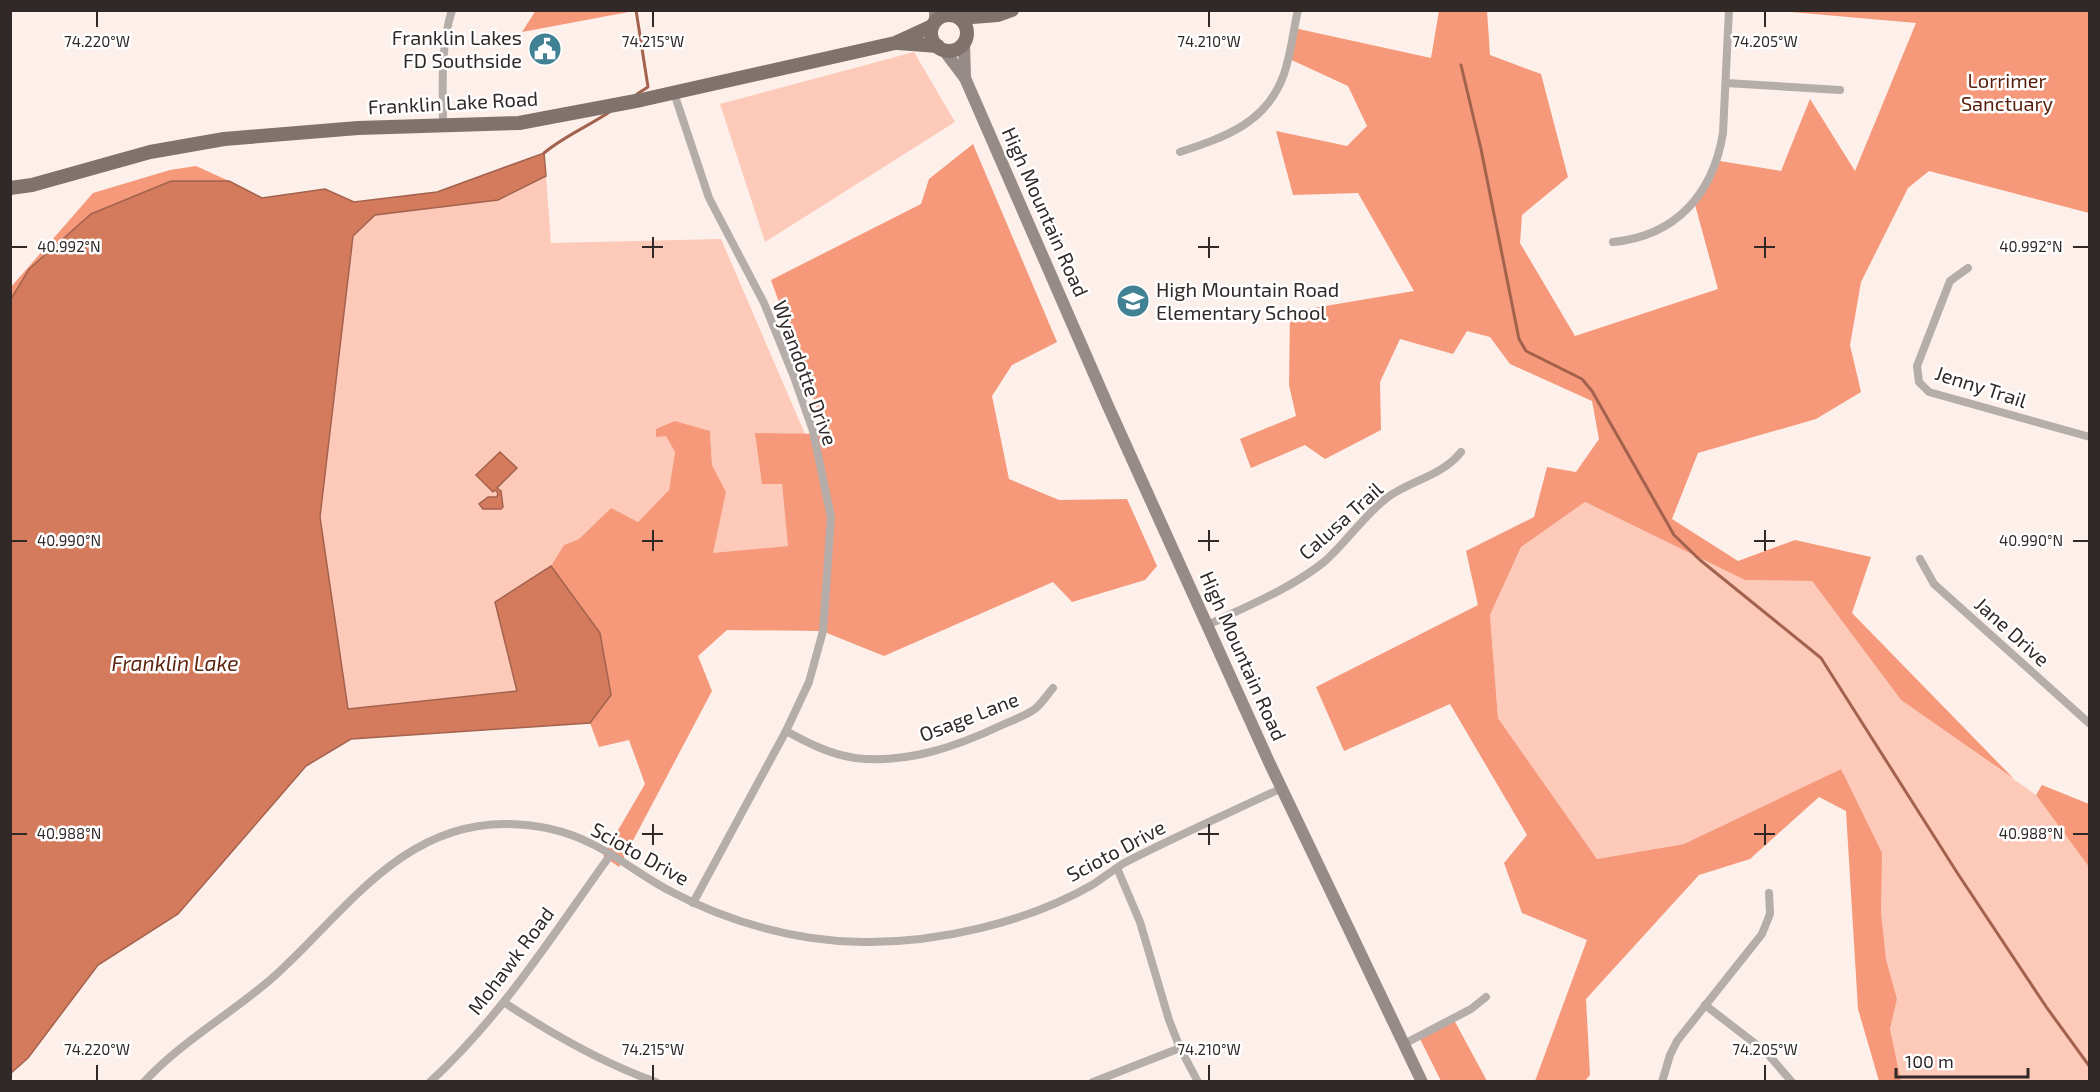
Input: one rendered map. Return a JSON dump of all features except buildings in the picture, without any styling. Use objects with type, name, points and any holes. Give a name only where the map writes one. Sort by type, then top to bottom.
[{"type":"main road","points":[[998,15],[946,15],[935,19],[932,37],[940,48],[954,50],[998,15],[1012,10]]},
{"type":"main road","points":[[955,15],[965,26],[965,40]]},
{"type":"main road","name":"Franklin Lake Road","points":[[10,188],[32,185],[150,152],[224,139],[358,128],[519,123],[593,110],[895,43],[935,19]]},
{"type":"main road","name":"High Mountain Road","points":[[965,40],[965,78]]},
{"type":"main road","name":"Franklin Lake Road","points":[[895,43],[940,48]]},
{"type":"main road","name":"High Mountain Road","points":[[940,48],[965,78],[1108,406],[1282,788],[1422,1082]]},
{"type":"street","points":[[443,126],[443,58],[452,10]]},
{"type":"street","points":[[1180,152],[1239,129],[1263,111],[1272,99],[1285,72],[1298,10]]},
{"type":"street","points":[[1613,243],[1631,241],[1665,227],[1688,208],[1701,193],[1713,172],[1720,150],[1729,10]]},
{"type":"street","points":[[1726,83],[1840,90]]},
{"type":"street","name":"Wyandotte Drive","points":[[674,93],[709,198],[764,303],[794,377],[813,431],[831,518],[823,631],[808,682],[786,731],[693,903]]},
{"type":"street","name":"Jenny Trail","points":[[1968,268],[1950,281],[1917,366],[1919,382],[1929,392],[2090,437]]},
{"type":"street","name":"Calusa Trail","points":[[1208,625],[1312,571],[1338,548],[1378,505],[1407,486],[1452,464],[1461,452]]},
{"type":"street","name":"Jane Drive","points":[[1920,559],[1934,584],[2090,724]]},
{"type":"street","name":"Osage Lane","points":[[786,731],[819,748],[852,757],[891,759],[917,755],[957,744],[1022,716],[1043,701],[1053,688]]},
{"type":"street","name":"Scioto Drive","points":[[144,1082],[178,1049],[247,999],[273,977],[387,867],[418,845],[466,828],[517,824],[570,834],[611,854],[666,889],[693,903],[742,922],[800,936],[860,942],[920,939],[1009,920],[1090,885],[1117,867],[1282,788]]},
{"type":"street","name":"Mohawk Road","points":[[430,1082],[505,1002],[611,854]]},
{"type":"street","points":[[1117,867],[1140,922],[1169,1020],[1180,1048],[1198,1082]]},
{"type":"street","points":[[1662,1082],[1667,1062],[1677,1041],[1762,934],[1770,914],[1769,893]]},
{"type":"street","points":[[1404,1044],[1471,1009],[1486,997]]},
{"type":"street","points":[[505,1002],[588,1053],[656,1082]]},
{"type":"street","points":[[1705,1005],[1766,1052],[1792,1082]]},
{"type":"street","points":[[1093,1082],[1180,1048]]},
{"type":"shaded area","points":[[914,52],[955,122],[765,242],[720,104]]},
{"type":"shaded area","points":[[546,176],[551,243],[721,239],[805,434],[756,433],[782,484],[788,546],[712,554],[726,492],[712,465],[710,431],[675,421],[656,437],[666,435],[675,452],[669,490],[638,522],[610,509],[579,539],[564,545],[551,566],[495,602],[517,691],[348,709],[320,517],[353,236],[375,215],[498,200]]},
{"type":"shaded area","points":[[1585,502],[1745,580],[1812,581],[1901,700],[2036,795],[2089,867],[2089,1081],[1901,1081],[1890,1029],[1897,999],[1886,959],[1881,911],[1841,769],[1684,844],[1597,859],[1498,718],[1490,615],[1521,547]]},
{"type":"green space","points":[[536,10],[634,10],[634,11],[522,32]]},
{"type":"green space","name":"Lorrimer Sanctuary","points":[[1439,11],[1487,11],[1490,55],[1541,74],[1568,177],[1522,215],[1520,243],[1575,336],[1718,289],[1694,201],[1717,170],[1720,161],[1781,171],[1810,99],[1855,171],[1916,23],[1780,11],[2089,11],[2089,213],[1929,171],[1908,188],[1861,282],[1850,345],[1861,392],[1816,419],[1698,453],[1672,519],[1738,561],[1795,540],[1871,557],[1852,613],[2014,779],[1901,700],[1812,581],[1745,580],[1585,502],[1521,547],[1490,615],[1498,718],[1597,859],[1684,844],[1841,769],[1882,853],[1881,911],[1886,959],[1897,999],[1890,1029],[1901,1081],[1879,1081],[1858,1009],[1846,811],[1819,797],[1750,859],[1699,875],[1586,999],[1590,1075],[1585,1081],[1535,1081],[1587,940],[1522,913],[1504,863],[1527,835],[1450,704],[1344,751],[1316,687],[1478,605],[1466,551],[1534,517],[1547,467],[1576,472],[1599,439],[1592,401],[1510,364],[1490,337],[1467,331],[1453,354],[1400,339],[1380,382],[1381,430],[1325,459],[1305,445],[1251,468],[1240,439],[1296,416],[1289,385],[1290,312],[1414,291],[1358,193],[1293,195],[1276,131],[1347,146],[1367,126],[1348,86],[1285,57],[1294,28],[1431,58]]},
{"type":"green space","points":[[973,144],[1057,342],[1012,365],[992,396],[1009,479],[1059,500],[1127,499],[1157,566],[1145,580],[1072,602],[1053,582],[884,656],[822,631],[727,630],[698,656],[712,691],[619,867],[603,856],[645,784],[629,740],[599,747],[590,723],[611,695],[600,633],[551,566],[564,545],[579,539],[611,508],[638,522],[669,490],[675,452],[666,436],[656,437],[656,429],[675,421],[710,431],[712,465],[726,492],[713,553],[788,546],[782,484],[762,484],[755,433],[826,434],[771,280],[921,204],[929,179]]},
{"type":"green space","points":[[196,166],[229,181],[171,181],[11,299],[11,287],[93,193],[170,170]]},
{"type":"green space","points":[[2042,785],[2089,804],[2089,867],[2036,795]]},
{"type":"green space","points":[[1454,1020],[1487,1081],[1441,1081],[1419,1037]]},
{"type":"water","name":"Franklin Lake","points":[[544,153],[546,176],[498,200],[375,215],[353,236],[320,517],[348,709],[517,691],[495,602],[551,566],[600,633],[611,695],[590,723],[351,739],[306,766],[178,914],[98,965],[28,1058],[11,1073],[11,299],[29,269],[91,214],[171,181],[229,181],[262,198],[325,189],[354,202],[437,192]]},
{"type":"water","points":[[500,452],[517,468],[497,488],[501,491],[503,507],[483,509],[479,504],[488,497],[497,497],[498,493],[495,490],[493,492],[476,475]]},
{"type":"waterway","points":[[636,10],[648,87],[637,94]]},
{"type":"waterway","points":[[1461,65],[1481,149],[1519,339],[1526,351],[1582,379],[1592,391],[1674,535],[1700,560],[1821,658],[1958,874],[2047,1008],[2090,1067]]},
{"type":"waterway","points":[[544,153],[611,111]]},
{"type":"place","name":"Franklin Lakes FD Southside","points":[[545,49]]},
{"type":"place","name":"High Mountain Road Elementary School","points":[[1133,301]]}]
